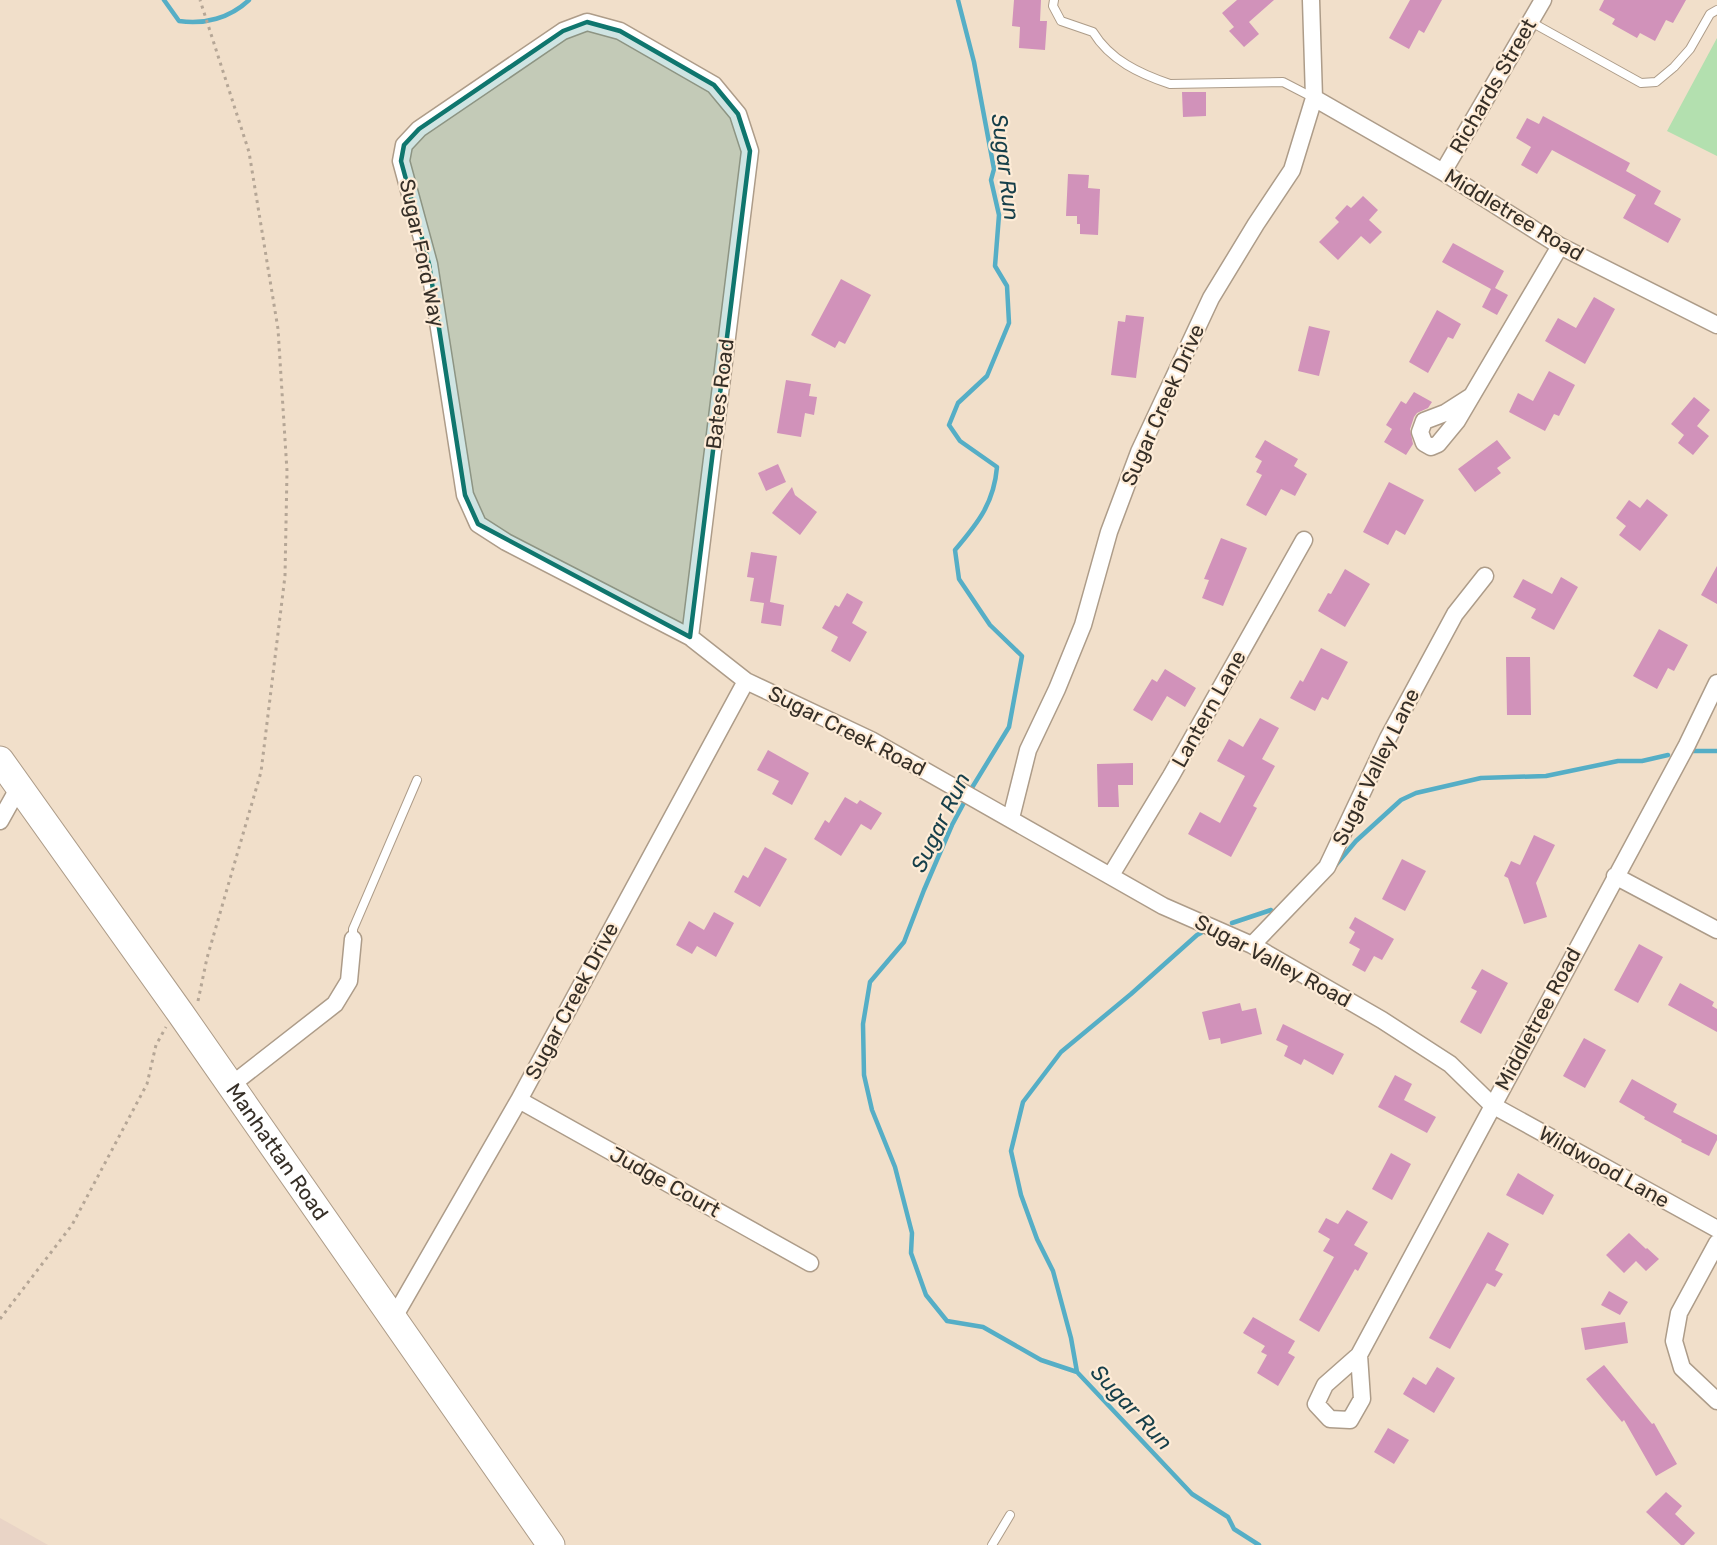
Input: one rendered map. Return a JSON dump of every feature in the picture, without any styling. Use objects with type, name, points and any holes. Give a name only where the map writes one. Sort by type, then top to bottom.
[{"type":"main road","name":"Manhattan Road","points":[[0,760],[181,1014],[551,1545]]},
{"type":"street","name":"Sugar Creek Drive","points":[[1011,818],[1028,750],[1057,689],[1083,625],[1109,532],[1139,452],[1211,298],[1292,170],[1314,98],[1311,0]]},
{"type":"street","name":"Richards Street","points":[[1443,172],[1543,0]]},
{"type":"street","name":"Sugar Ford Way","points":[[746,681],[690,637],[506,542],[478,524],[465,495],[429,264],[401,161],[404,145],[419,129],[562,31],[587,22],[620,31],[714,85],[738,114],[750,151]]},
{"type":"street","name":"Middletree Road","points":[[1314,98],[1443,172],[1560,246],[1717,325]]},
{"type":"street","name":"Bates Road","points":[[690,637],[750,151]]},
{"type":"street","points":[[1470,397],[1560,246]]},
{"type":"street","name":"Lantern Lane","points":[[1111,875],[1171,776],[1304,540]]},
{"type":"street","name":"Sugar Valley Lane","points":[[1252,945],[1327,867],[1388,738],[1455,614],[1485,576]]},
{"type":"street","name":"Sugar Creek Drive","points":[[393,1318],[519,1100],[746,681]]},
{"type":"street","name":"Sugar Creek Road","points":[[746,681],[871,740],[1011,818]]},
{"type":"street","name":"Middletree Road","points":[[1359,1355],[1687,745],[1717,683]]},
{"type":"street","points":[[0,821],[19,788]]},
{"type":"street","name":"Sugar Valley Road","points":[[1011,818],[1163,906],[1252,945],[1382,1020],[1450,1064],[1492,1105]]},
{"type":"street","points":[[1615,876],[1717,930]]},
{"type":"street","points":[[230,1086],[334,1004],[349,981],[353,939]]},
{"type":"street","name":"Judge Court","points":[[519,1100],[810,1263]]},
{"type":"street","name":"Wildwood Lane","points":[[1492,1105],[1717,1229]]},
{"type":"street","points":[[1717,1243],[1679,1313],[1674,1341],[1682,1368],[1717,1401]]},
{"type":"lane","points":[[1054,0],[1053,6],[1061,21],[1093,32],[1102,46],[1125,65],[1170,84],[1283,82],[1314,98]]},
{"type":"lane","points":[[1531,22],[1641,83],[1649,83],[1656,82],[1674,68],[1690,49],[1710,14],[1717,10]]},
{"type":"lane","points":[[353,939],[353,929],[417,780]]},
{"type":"lane","points":[[992,1545],[1010,1515]]},
{"type":"path","points":[[0,1319],[72,1225],[147,1084],[156,1045],[168,1023],[197,1003],[207,958],[261,771],[285,576],[287,471],[278,329],[249,152],[200,0]]},
{"type":"highlighted area","points":[[587,22],[620,31],[714,85],[738,114],[750,151],[690,637],[478,524],[465,495],[429,264],[401,161],[404,145],[419,129],[563,31]]},
{"type":"shaded area","points":[[0,1518],[48,1545],[0,1545]]},
{"type":"green space","points":[[1717,38],[1717,156],[1667,131]]},
{"type":"building","points":[[1014,0],[1041,0],[1040,21],[1047,21],[1045,50],[1019,48],[1020,27],[1012,26]]},
{"type":"building","points":[[1237,0],[1274,0],[1249,22],[1259,34],[1244,47],[1229,31],[1234,27],[1222,13]]},
{"type":"building","points":[[1410,0],[1442,0],[1424,33],[1419,30],[1409,49],[1389,38]]},
{"type":"building","points":[[1604,0],[1686,0],[1673,23],[1666,20],[1655,41],[1640,33],[1637,38],[1612,24],[1615,19],[1599,10]]},
{"type":"building","points":[[1182,92],[1206,92],[1206,116],[1183,117]]},
{"type":"building","points":[[1543,116],[1630,163],[1626,171],[1661,191],[1654,204],[1681,219],[1668,243],[1623,218],[1636,195],[1552,150],[1537,174],[1521,165],[1531,147],[1516,138],[1527,118],[1539,124]]},
{"type":"building","points":[[1068,174],[1089,175],[1088,188],[1100,189],[1098,235],[1080,234],[1077,216],[1066,216]]},
{"type":"building","points":[[1363,196],[1378,210],[1369,220],[1382,232],[1370,244],[1361,236],[1338,260],[1319,242],[1339,222],[1335,218],[1347,205],[1351,208]]},
{"type":"building","points":[[1453,243],[1504,271],[1495,288],[1508,295],[1497,315],[1482,307],[1491,289],[1442,262]]},
{"type":"building","points":[[841,279],[871,295],[845,344],[839,341],[835,348],[811,335]]},
{"type":"building","points":[[1594,297],[1615,309],[1585,364],[1545,341],[1558,318],[1576,328]]},
{"type":"building","points":[[1437,310],[1461,324],[1453,339],[1448,337],[1428,373],[1409,362]]},
{"type":"building","points":[[1126,315],[1144,317],[1136,378],[1111,375],[1118,321],[1125,322]]},
{"type":"building","points":[[1309,326],[1330,331],[1319,376],[1298,371]]},
{"type":"building","points":[[1549,371],[1575,385],[1559,416],[1554,414],[1545,431],[1509,412],[1518,393],[1533,401]]},
{"type":"building","points":[[786,380],[811,384],[809,396],[817,397],[814,415],[805,413],[801,437],[777,433]]},
{"type":"building","points":[[1414,392],[1432,402],[1428,408],[1414,417],[1410,429],[1413,444],[1406,455],[1384,442],[1392,429],[1386,425],[1401,401],[1406,404]]},
{"type":"building","points":[[1694,397],[1710,410],[1697,426],[1709,436],[1693,455],[1678,443],[1684,435],[1671,424]]},
{"type":"building","points":[[1265,440],[1298,459],[1294,466],[1307,474],[1295,496],[1281,489],[1266,516],[1246,505],[1262,475],[1256,472],[1262,461],[1255,457]]},
{"type":"building","points":[[1497,440],[1511,458],[1497,468],[1501,473],[1475,492],[1458,469]]},
{"type":"building","points":[[778,464],[786,482],[766,491],[758,473]]},
{"type":"building","points":[[1389,482],[1424,500],[1405,535],[1396,530],[1388,545],[1363,532]]},
{"type":"building","points":[[792,487],[795,495],[817,512],[800,535],[772,513]]},
{"type":"building","points":[[1647,499],[1668,515],[1640,551],[1619,535],[1626,526],[1616,518],[1629,500],[1640,508]]},
{"type":"building","points":[[1221,538],[1247,548],[1223,606],[1202,598],[1209,580],[1204,579]]},
{"type":"building","points":[[751,552],[777,556],[770,602],[784,605],[781,626],[761,623],[764,603],[750,601],[754,578],[747,577]]},
{"type":"building","points":[[1717,566],[1717,604],[1701,595]]},
{"type":"building","points":[[1345,569],[1370,584],[1345,627],[1318,611]]},
{"type":"building","points":[[1561,577],[1578,587],[1554,630],[1531,618],[1536,609],[1513,597],[1523,579],[1552,594]]},
{"type":"building","points":[[847,593],[863,602],[852,623],[867,632],[850,662],[831,651],[838,637],[822,628],[835,605],[839,607]]},
{"type":"building","points":[[1659,629],[1688,645],[1674,671],[1668,668],[1657,689],[1633,676]]},
{"type":"building","points":[[1321,648],[1348,662],[1328,700],[1322,697],[1315,711],[1290,698],[1300,680],[1303,682]]},
{"type":"building","points":[[1506,657],[1530,657],[1531,715],[1507,715]]},
{"type":"building","points":[[1165,669],[1196,688],[1185,707],[1167,696],[1152,721],[1133,710],[1152,679],[1157,682]]},
{"type":"building","points":[[1260,718],[1279,728],[1262,759],[1275,766],[1253,806],[1257,808],[1231,857],[1188,834],[1200,812],[1220,823],[1245,776],[1217,761],[1229,739],[1243,747]]},
{"type":"building","points":[[768,750],[809,773],[792,805],[772,794],[779,781],[757,770]]},
{"type":"building","points":[[1133,763],[1133,785],[1118,785],[1119,807],[1098,807],[1097,764]]},
{"type":"building","points":[[845,797],[857,804],[860,800],[882,813],[871,830],[861,824],[841,856],[814,839],[825,820],[829,823]]},
{"type":"building","points":[[1534,835],[1555,845],[1536,883],[1547,917],[1524,924],[1508,878],[1504,876],[1511,861],[1520,865]]},
{"type":"building","points":[[765,847],[787,859],[760,907],[734,892],[743,875],[748,878]]},
{"type":"building","points":[[1402,859],[1426,871],[1405,911],[1382,899]]},
{"type":"building","points":[[714,912],[734,923],[716,957],[697,946],[692,954],[676,945],[689,921],[704,930]]},
{"type":"building","points":[[1355,917],[1394,939],[1382,960],[1374,956],[1365,972],[1352,965],[1360,949],[1349,943],[1355,932],[1349,928]]},
{"type":"building","points":[[1639,944],[1663,957],[1638,1003],[1614,990]]},
{"type":"building","points":[[1482,969],[1508,983],[1481,1034],[1460,1022],[1477,991],[1471,988]]},
{"type":"building","points":[[1680,983],[1714,1002],[1712,1006],[1717,1009],[1717,1032],[1668,1005]]},
{"type":"building","points":[[1240,1003],[1242,1011],[1256,1008],[1262,1034],[1221,1044],[1220,1038],[1209,1040],[1202,1012]]},
{"type":"building","points":[[1283,1024],[1344,1054],[1333,1075],[1304,1059],[1301,1065],[1284,1056],[1288,1046],[1276,1040]]},
{"type":"building","points":[[1584,1038],[1606,1050],[1585,1088],[1563,1076]]},
{"type":"building","points":[[1395,1075],[1412,1084],[1404,1100],[1436,1117],[1427,1133],[1378,1107]]},
{"type":"building","points":[[1632,1079],[1677,1104],[1673,1112],[1717,1135],[1709,1156],[1681,1142],[1682,1140],[1619,1102]]},
{"type":"building","points":[[1391,1153],[1411,1164],[1392,1200],[1372,1189]]},
{"type":"building","points":[[1518,1173],[1554,1195],[1543,1215],[1506,1195]]},
{"type":"building","points":[[1347,1210],[1368,1222],[1354,1245],[1368,1253],[1358,1271],[1355,1269],[1319,1332],[1299,1320],[1334,1257],[1323,1251],[1330,1239],[1318,1232],[1326,1218],[1338,1224]]},
{"type":"building","points":[[1488,1232],[1509,1244],[1495,1270],[1503,1274],[1495,1287],[1487,1283],[1450,1349],[1429,1338]]},
{"type":"building","points":[[1629,1233],[1659,1259],[1646,1271],[1636,1261],[1624,1273],[1606,1255]]},
{"type":"building","points":[[1609,1291],[1628,1302],[1620,1315],[1601,1305]]},
{"type":"building","points":[[1253,1317],[1295,1341],[1288,1353],[1295,1357],[1278,1386],[1257,1373],[1267,1355],[1261,1352],[1265,1346],[1243,1333]]},
{"type":"building","points":[[1625,1322],[1628,1343],[1585,1350],[1581,1328]]},
{"type":"building","points":[[1604,1365],[1652,1424],[1654,1423],[1677,1464],[1656,1476],[1624,1420],[1622,1422],[1586,1379]]},
{"type":"building","points":[[1437,1367],[1455,1378],[1434,1413],[1403,1394],[1413,1377],[1426,1385]]},
{"type":"building","points":[[1388,1428],[1409,1440],[1394,1464],[1374,1452]]},
{"type":"building","points":[[1666,1492],[1682,1506],[1675,1514],[1695,1533],[1684,1545],[1681,1545],[1646,1512]]},
{"type":"waterway","name":"Sugar Run","points":[[164,0],[179,21],[188,22],[207,21],[225,16],[249,0]]},
{"type":"waterway","name":"Sugar Run","points":[[958,0],[974,62],[994,169],[991,180],[999,215],[995,266],[1007,286],[1009,323],[987,376],[958,403],[949,425],[960,441],[997,467],[992,491],[984,512],[955,550],[959,579],[990,625],[1022,656],[1009,727],[970,791]]},
{"type":"waterway","points":[[1687,751],[1717,751]]},
{"type":"waterway","points":[[1335,866],[1356,841],[1401,800],[1416,793],[1481,778],[1546,776],[1618,761],[1642,761],[1668,755]]},
{"type":"waterway","name":"Sugar Run","points":[[966,799],[952,825],[904,942],[870,982],[863,1024],[864,1075],[872,1110],[895,1167],[912,1233],[911,1253],[926,1295],[947,1321],[983,1327],[1041,1360],[1077,1372],[1192,1494],[1228,1517],[1234,1529],[1259,1545]]},
{"type":"waterway","points":[[1232,923],[1271,910]]},
{"type":"waterway","points":[[1077,1372],[1071,1338],[1053,1271],[1037,1239],[1021,1195],[1011,1151],[1023,1102],[1061,1052],[1201,933]]}]
